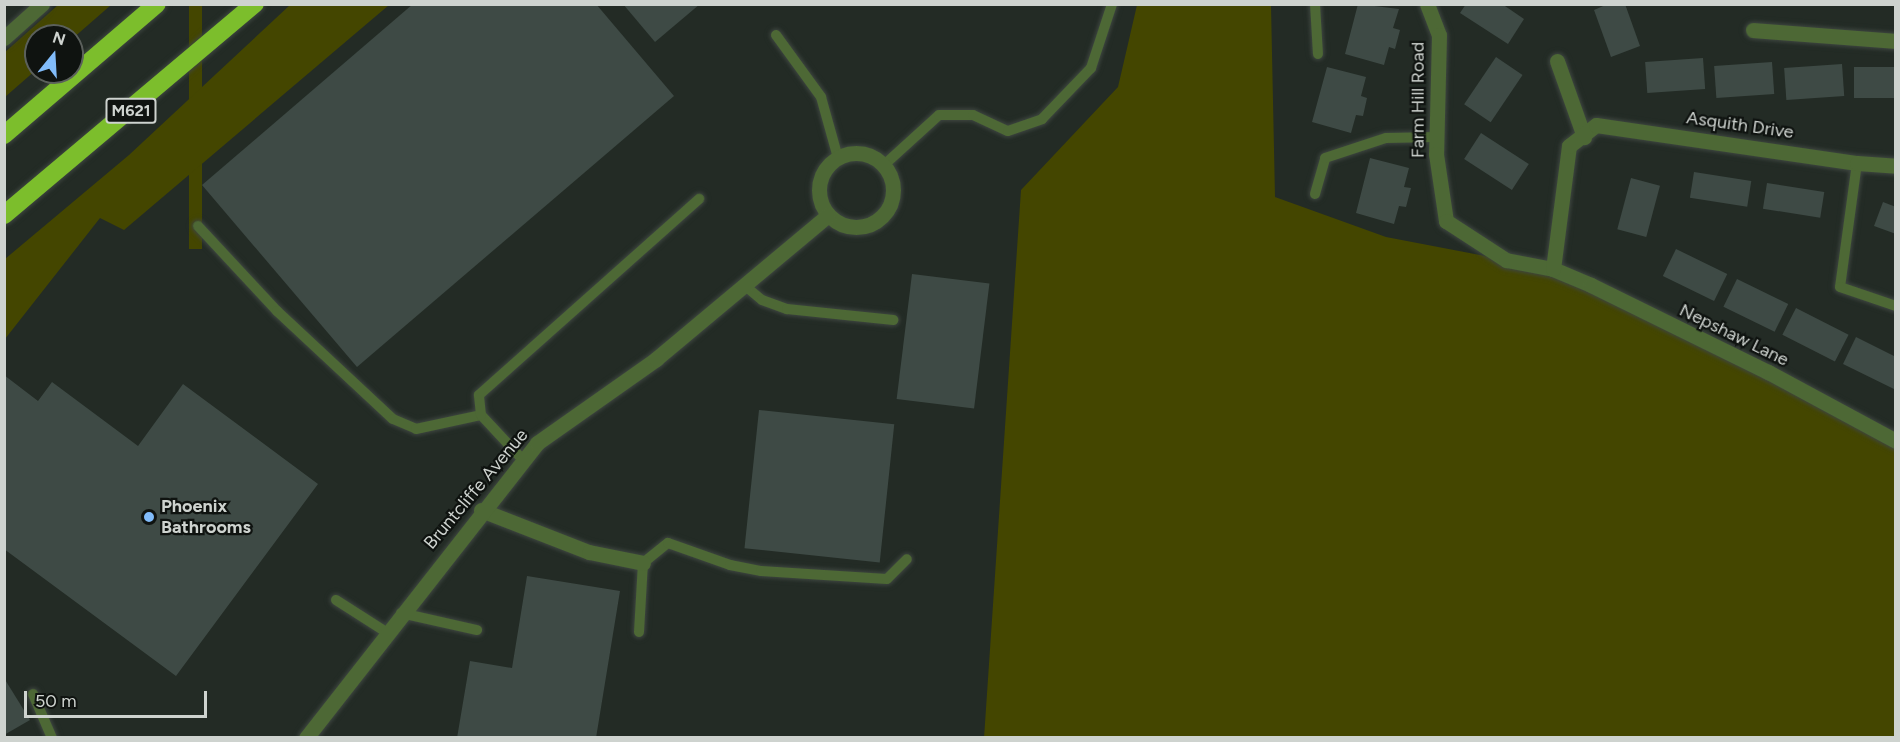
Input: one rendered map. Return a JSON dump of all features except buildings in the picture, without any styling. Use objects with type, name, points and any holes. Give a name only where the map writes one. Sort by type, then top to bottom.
[{"type":"highway","points":[[4,135],[157,4]]},
{"type":"highway","name":"M621","points":[[4,215],[255,4]]},
{"type":"street","points":[[4,38],[42,4]]},
{"type":"street","name":"Farm Hill Road","points":[[1427,4],[1439,35],[1436,137],[1446,220],[1506,260],[1553,269]]},
{"type":"street","points":[[1753,30],[1896,41]]},
{"type":"street","points":[[1553,269],[1569,146],[1584,137],[1557,61]]},
{"type":"street","name":"Asquith Drive","points":[[1584,137],[1596,125],[1857,163],[1896,166]]},
{"type":"street","points":[[858,153],[884,165],[894,192],[881,218],[869,226],[854,227],[840,224],[828,215],[819,188],[822,174],[838,158],[858,153]]},
{"type":"street","name":"Bruntcliffe Avenue","points":[[306,738],[386,632],[537,443],[656,359],[828,215]]},
{"type":"street","name":"Nepshaw Lane","points":[[1553,269],[1768,372],[1896,441]]},
{"type":"street","points":[[482,510],[589,552],[643,563]]},
{"type":"lane","points":[[884,165],[939,115],[973,115],[1008,131],[1042,119],[1090,68],[1112,4]]},
{"type":"lane","points":[[1315,4],[1318,54]]},
{"type":"lane","points":[[776,35],[821,97],[838,158]]},
{"type":"lane","points":[[1315,194],[1325,158],[1386,138],[1436,137]]},
{"type":"lane","points":[[1857,163],[1840,287],[1896,306]]},
{"type":"lane","points":[[523,460],[481,415],[479,395],[699,199]]},
{"type":"lane","points":[[198,226],[277,311],[393,418],[416,429],[481,415]]},
{"type":"lane","points":[[744,285],[762,300],[787,309],[893,320]]},
{"type":"lane","points":[[639,633],[643,563],[668,543],[730,566],[761,571],[887,579],[907,559]]},
{"type":"lane","points":[[336,600],[386,632]]},
{"type":"lane","points":[[401,613],[477,630]]},
{"type":"lane","points":[[33,694],[52,738]]},
{"type":"shaded area","points":[[58,5],[111,5],[84,29],[84,24],[37,24]]},
{"type":"shaded area","points":[[189,5],[202,5],[202,249],[189,249]]},
{"type":"shaded area","points":[[290,5],[389,5],[124,230],[100,218],[5,339],[5,259],[129,155]]},
{"type":"shaded area","points":[[1137,5],[1271,5],[1275,197],[1386,237],[1553,269],[1895,441],[1895,737],[984,738],[1021,190],[1118,87]]},
{"type":"shaded area","points":[[24,35],[24,80],[5,97],[5,52]]},
{"type":"place","name":"Phoenix Bathrooms","points":[[149,517]]}]
